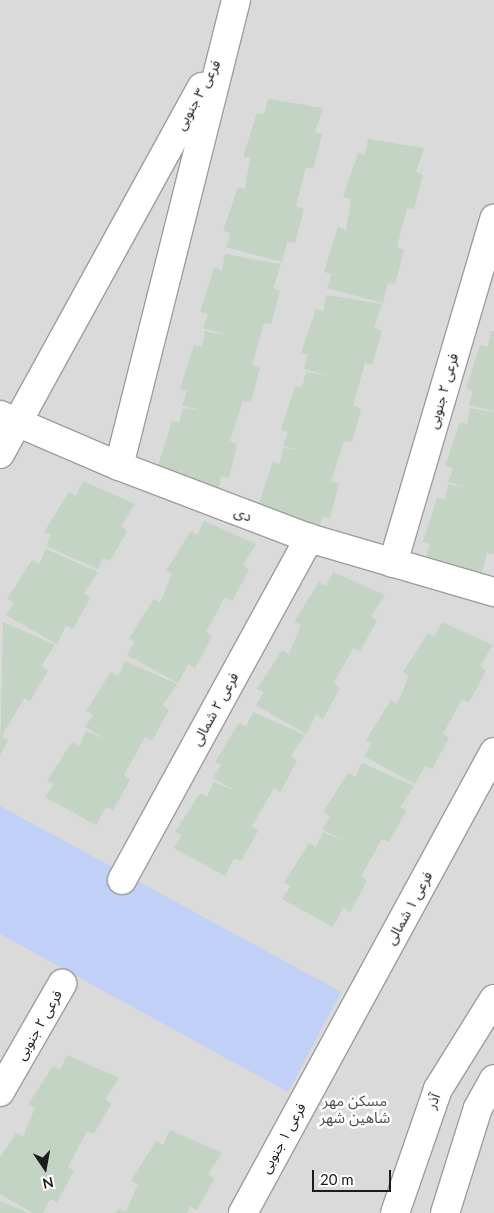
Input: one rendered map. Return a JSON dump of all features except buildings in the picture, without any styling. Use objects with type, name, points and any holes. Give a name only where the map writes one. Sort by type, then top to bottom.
[{"type":"street","points":[[220,55],[236,0]]},
{"type":"street","name":"فرعی ۳ جنوبی","points":[[0,454],[8,420],[220,55]]},
{"type":"street","name":"فرعی ۳ جنوبی","points":[[118,466],[220,55]]},
{"type":"street","name":"فرعی ۲ جنوبی","points":[[393,563],[494,219]]},
{"type":"street","name":"دی","points":[[8,420],[118,466],[309,538],[494,592]]},
{"type":"street","name":"فرعی ۲ شمالی","points":[[122,880],[309,538]]},
{"type":"street","name":"فرعی ۱ شمالی","points":[[324,1064],[494,752]]},
{"type":"street","name":"فرعی ۲ جنوبی","points":[[0,1092],[62,984]]},
{"type":"street","name":"آذر","points":[[394,1213],[438,1089],[494,999]]},
{"type":"street","name":"فرعی ۱ جنوبی","points":[[243,1213],[324,1064]]},
{"type":"street","points":[[445,1213],[478,1108],[494,1079]]},
{"type":"shaded area","points":[[0,0],[494,0],[494,1213],[0,1213]]},
{"type":"shaded area","points":[[0,806],[341,992],[288,1092],[0,934]]},
{"type":"district","name":"مسکن مهر شاهین شهر","points":[[355,1108]]}]
